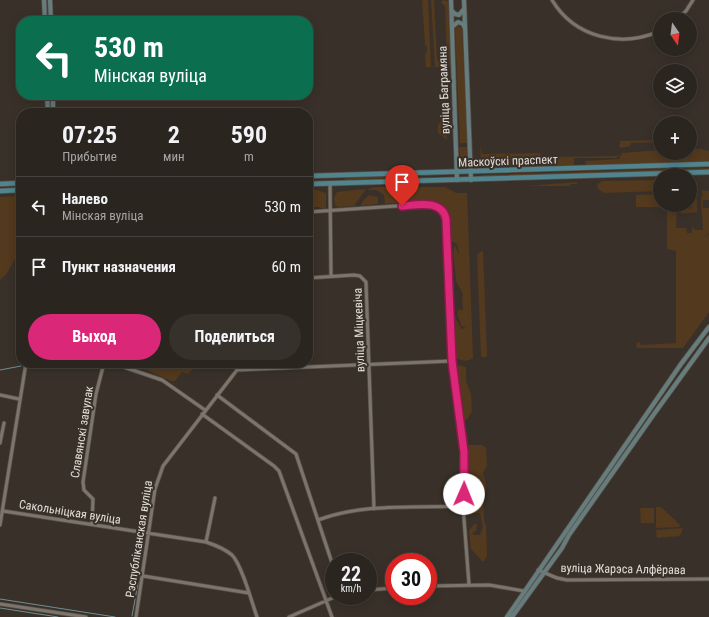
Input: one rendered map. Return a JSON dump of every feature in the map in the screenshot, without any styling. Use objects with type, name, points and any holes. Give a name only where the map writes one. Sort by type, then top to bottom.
[{"type":"main road","points":[[44,0],[45,16]]},
{"type":"main road","points":[[50,0],[51,16]]},
{"type":"main road","name":"вуліца Баграмяна","points":[[451,0],[457,180]]},
{"type":"main road","name":"вуліца Баграмяна","points":[[464,0],[472,180]]},
{"type":"main road","points":[[451,9],[453,13],[458,15],[462,13],[464,9]]},
{"type":"main road","points":[[452,29],[454,24],[458,22],[463,24],[465,28]]},
{"type":"main road","name":"Маскоўскі праспект","points":[[313,176],[709,164]]},
{"type":"main road","name":"Маскоўскі праспект","points":[[313,184],[709,172]]},
{"type":"main road","points":[[329,176],[330,183]]},
{"type":"main road","points":[[0,184],[16,183]]},
{"type":"main road","points":[[0,191],[16,190]]},
{"type":"main road","points":[[507,617],[686,357],[709,327]]},
{"type":"main road","points":[[512,617],[709,338]]},
{"type":"main road","points":[[686,357],[692,361]]},
{"type":"main road","points":[[524,591],[530,592]]},
{"type":"street","points":[[552,0],[560,12],[571,22],[589,34],[600,37],[630,40],[653,33]]},
{"type":"street","points":[[685,12],[693,0]]},
{"type":"street","points":[[330,183],[329,211],[331,276]]},
{"type":"street","points":[[313,212],[393,206],[435,205],[443,210],[446,215],[452,361],[464,452],[463,506],[469,584]]},
{"type":"street","name":"вуліца Міцкевіча","points":[[313,278],[354,275],[360,276],[366,282],[374,509]]},
{"type":"street","points":[[313,367],[452,361]]},
{"type":"street","points":[[0,525],[25,368]]},
{"type":"street","name":"Славянскі завулак","points":[[92,524],[93,499],[84,490],[83,482],[96,394],[103,368]]},
{"type":"street","points":[[127,368],[162,380],[206,410]]},
{"type":"street","points":[[237,370],[298,368]]},
{"type":"street","name":"Рэспубліканская вуліца","points":[[136,617],[155,489],[163,466],[237,370]]},
{"type":"street","points":[[0,395],[19,399]]},
{"type":"street","points":[[218,395],[280,444],[296,454],[329,553]]},
{"type":"street","points":[[202,414],[274,466],[279,472],[325,597]]},
{"type":"street","points":[[0,443],[4,423]]},
{"type":"street","points":[[206,542],[215,498]]},
{"type":"street","points":[[318,520],[328,516],[374,509],[463,506]]},
{"type":"street","name":"Сакольніцкая вуліца","points":[[2,511],[206,542],[217,546],[232,556],[249,593],[257,617]]},
{"type":"street","name":"вуліца Жарэса Алфёрава","points":[[538,570],[567,580],[709,579]]},
{"type":"street","points":[[143,576],[249,593]]},
{"type":"street","points":[[437,586],[469,584],[489,585],[524,591]]},
{"type":"street","points":[[289,617],[325,600]]},
{"type":"street","points":[[0,604],[86,617]]},
{"type":"street","points":[[328,605],[332,617]]},
{"type":"shaded area","points":[[422,0],[428,0],[431,67],[426,67],[425,54],[427,52],[427,47],[425,45]]},
{"type":"shaded area","points":[[431,0],[434,0],[437,60],[441,64],[439,67],[435,67]]},
{"type":"shaded area","points":[[443,0],[448,1],[451,65],[448,67],[445,64],[447,60],[445,6],[441,3]]},
{"type":"shaded area","points":[[458,26],[462,28],[467,143],[460,143],[455,29]]},
{"type":"shaded area","points":[[445,115],[447,140],[438,133],[438,125]]},
{"type":"shaded area","points":[[653,140],[653,142],[631,143],[630,146],[621,148],[618,145],[620,145],[620,141]]},
{"type":"shaded area","points":[[480,146],[482,154],[540,153],[543,157],[618,156],[619,153],[619,156],[616,158],[574,158],[574,165],[484,166],[481,165]]},
{"type":"shaded area","points":[[459,147],[467,147],[468,161],[464,164],[460,162]]},
{"type":"shaded area","points":[[697,149],[701,149],[709,151],[709,161],[586,165],[585,161],[619,159],[622,153],[653,151],[653,160],[697,160]]},
{"type":"shaded area","points":[[697,168],[709,168],[709,170],[697,170]]},
{"type":"shaded area","points":[[653,170],[653,172],[482,177],[482,175]]},
{"type":"shaded area","points":[[444,175],[346,180],[344,179],[346,177]]},
{"type":"shaded area","points":[[653,180],[653,191],[604,193],[597,188],[598,184],[602,181]]},
{"type":"shaded area","points":[[577,182],[577,184],[570,184],[570,186],[526,186]]},
{"type":"shaded area","points":[[376,187],[445,187],[456,193],[467,193],[473,358],[465,361],[456,358],[455,317],[461,328],[463,329],[466,326],[462,327],[457,315],[458,310],[463,310],[463,294],[456,281],[453,252],[455,245],[459,255],[457,244],[451,241],[448,213],[444,208],[429,202],[385,204],[384,195],[376,190],[368,190]]},
{"type":"shaded area","points":[[366,189],[354,206],[338,207],[335,205],[334,198],[337,192]]},
{"type":"shaded area","points":[[313,190],[326,193],[326,208],[313,207]]},
{"type":"shaded area","points":[[701,190],[709,191],[709,200],[703,200],[703,208],[709,208],[709,233],[705,237],[673,238],[706,237],[709,234],[709,312],[683,348],[637,348],[636,343],[640,342],[640,345],[676,343],[676,251],[667,249],[667,212],[677,212],[676,228],[686,228],[687,233],[692,233],[692,226],[695,230],[703,230],[701,197],[703,195]]},
{"type":"shaded area","points":[[653,194],[653,207],[636,207],[636,195]]},
{"type":"shaded area","points":[[369,195],[378,197],[378,204],[360,206],[363,201]]},
{"type":"shaded area","points":[[16,196],[16,257],[7,273],[0,280],[0,197]]},
{"type":"shaded area","points":[[680,212],[697,212],[682,214]]},
{"type":"shaded area","points":[[483,251],[487,356],[484,358],[481,356],[477,255]]},
{"type":"shaded area","points":[[458,365],[466,367],[466,381],[471,394],[472,411],[467,420],[463,419],[456,368]]},
{"type":"shaded area","points":[[140,368],[195,368],[188,374],[182,372],[175,381],[171,381]]},
{"type":"shaded area","points":[[465,431],[467,432],[468,445],[482,445],[486,448],[487,465],[483,473],[487,487],[483,495],[487,556],[484,561],[482,561],[471,549],[469,531],[474,524],[477,524],[476,531],[472,533],[474,535],[480,535],[483,527],[480,513],[471,513],[468,511]]},
{"type":"shaded area","points":[[656,507],[661,507],[680,525],[679,527],[656,528]]},
{"type":"shaded area","points":[[640,508],[654,508],[654,523],[641,523]]},
{"type":"shaded area","points":[[683,528],[680,536],[657,538],[656,530]]},
{"type":"waterway","points":[[0,370],[16,367]]},
{"type":"waterway","points":[[132,616],[138,583]]},
{"type":"waterway","points":[[0,599],[115,617]]},
{"type":"waterway","points":[[0,608],[58,617]]},
{"type":"route","points":[[402,206],[426,204],[435,205],[443,210],[446,215],[452,361],[464,452],[464,494]]}]
